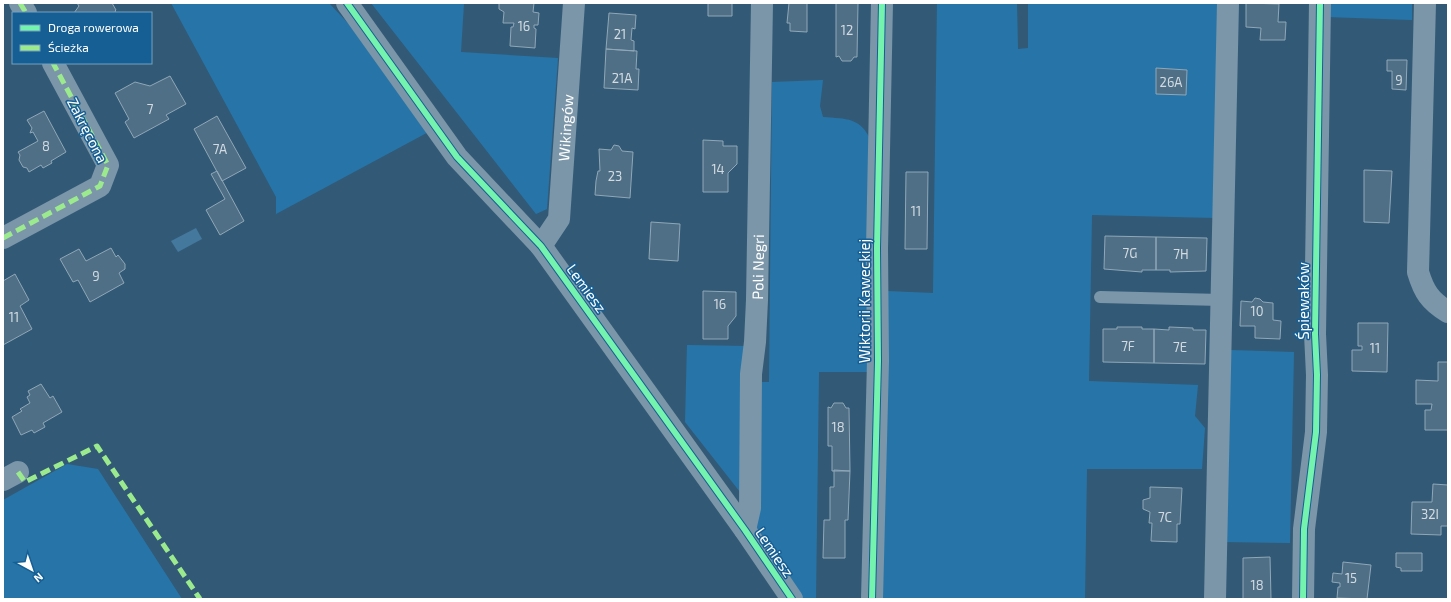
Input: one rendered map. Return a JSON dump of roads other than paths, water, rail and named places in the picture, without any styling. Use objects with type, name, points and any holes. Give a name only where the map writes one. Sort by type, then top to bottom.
[{"type":"street","points":[[20,3],[25,12]]},
{"type":"street","name":"Lemiesz","points":[[347,3],[457,157],[541,246],[745,530],[792,599]]},
{"type":"street","name":"Wikingów","points":[[541,246],[559,219],[574,3]]},
{"type":"street","name":"Poli Negri","points":[[745,530],[750,508],[751,374],[755,342],[757,300],[762,3]]},
{"type":"street","name":"Wiktorii Kaweckiej","points":[[872,599],[878,360],[877,248],[882,3]]},
{"type":"street","points":[[1215,599],[1220,300],[1228,3]]},
{"type":"street","name":"Śpiewaków","points":[[1303,599],[1304,528],[1316,432],[1318,375],[1315,334],[1320,3]]},
{"type":"street","points":[[1425,3],[1418,272],[1423,288],[1435,304],[1448,312]]},
{"type":"street","name":"Zakręcona","points":[[3,238],[100,186],[108,165],[54,64]]},
{"type":"lane","points":[[1100,297],[1220,300]]}]
